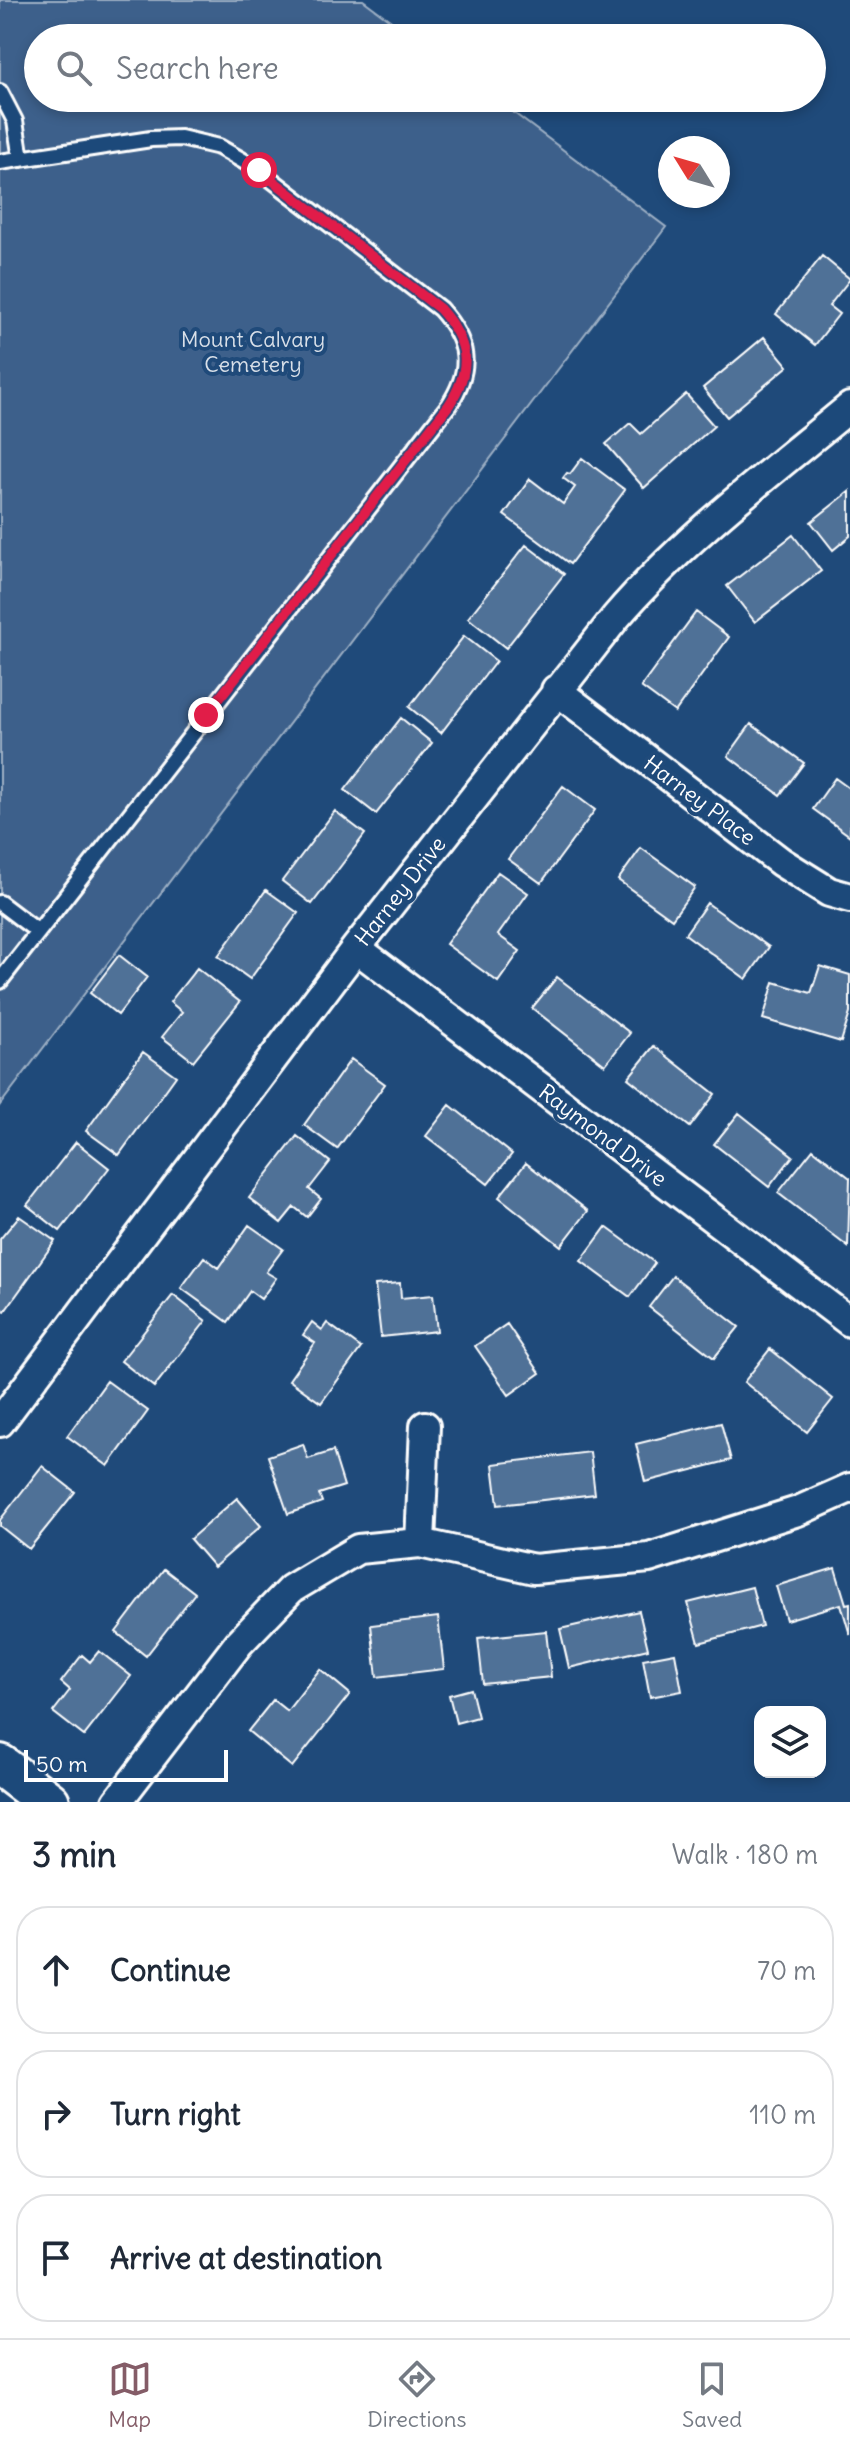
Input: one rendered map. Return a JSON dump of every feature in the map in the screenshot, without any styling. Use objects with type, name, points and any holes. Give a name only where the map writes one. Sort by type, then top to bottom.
[{"type":"main road","points":[[0,1765],[49,1802]]},
{"type":"street","name":"Harney Drive","points":[[0,1422],[356,948],[556,690],[654,574],[687,542],[850,407]]},
{"type":"street","name":"Harney Place","points":[[556,690],[781,862],[829,892],[850,898]]},
{"type":"street","name":"Raymond Drive","points":[[356,948],[850,1322]]},
{"type":"street","points":[[420,1543],[425,1426]]},
{"type":"street","points":[[117,1802],[239,1643],[291,1589],[358,1549],[420,1543],[534,1569],[649,1558],[798,1511],[850,1488]]},
{"type":"lane","points":[[0,92],[15,121],[21,159]]},
{"type":"lane","points":[[0,162],[151,139],[181,138],[219,147],[259,170],[440,309],[457,328],[465,350],[458,391],[449,405],[0,981]]},
{"type":"lane","points":[[0,903],[37,931]]},
{"type":"green space","name":"Mount Calvary Cemetery","points":[[0,0],[363,0],[395,24],[24,24],[24,112],[513,112],[666,227],[0,1105]]},
{"type":"building","points":[[822,256],[850,279],[829,306],[839,314],[815,345],[776,314]]},
{"type":"building","points":[[764,337],[788,366],[727,417],[703,388]]},
{"type":"building","points":[[686,394],[714,426],[644,488],[606,444],[630,423],[641,434]]},
{"type":"building","points":[[582,458],[625,490],[570,564],[504,515],[530,479],[563,504],[575,487],[563,478]]},
{"type":"building","points":[[850,491],[850,536],[833,550],[811,522]]},
{"type":"building","points":[[793,535],[821,571],[755,622],[727,586]]},
{"type":"building","points":[[526,545],[564,574],[506,648],[468,618]]},
{"type":"building","points":[[696,612],[729,637],[675,712],[641,687]]},
{"type":"building","points":[[464,636],[496,661],[441,733],[409,707]]},
{"type":"building","points":[[401,718],[432,743],[376,814],[345,790]]},
{"type":"building","points":[[751,724],[804,763],[780,795],[728,756]]},
{"type":"building","points":[[835,778],[850,789],[850,836],[813,809]]},
{"type":"building","points":[[563,786],[595,810],[541,883],[508,859]]},
{"type":"building","points":[[335,811],[365,834],[312,904],[282,881]]},
{"type":"building","points":[[641,848],[695,887],[672,919],[618,880]]},
{"type":"building","points":[[498,872],[528,893],[498,935],[520,951],[498,982],[446,944]]},
{"type":"building","points":[[266,890],[298,913],[250,979],[218,956]]},
{"type":"building","points":[[707,903],[769,947],[746,979],[685,934]]},
{"type":"building","points":[[119,955],[147,977],[118,1015],[90,993]]},
{"type":"building","points":[[820,966],[850,975],[850,1013],[841,1042],[763,1019],[774,982],[811,993]]},
{"type":"building","points":[[197,968],[240,1002],[193,1061],[162,1037],[182,1012],[170,1002]]},
{"type":"building","points":[[557,977],[630,1033],[605,1065],[532,1008]]},
{"type":"building","points":[[654,1046],[715,1094],[690,1127],[628,1078]]},
{"type":"building","points":[[143,1052],[176,1076],[119,1155],[86,1131]]},
{"type":"building","points":[[351,1059],[385,1084],[337,1149],[304,1125]]},
{"type":"building","points":[[450,1105],[512,1154],[488,1184],[426,1136]]},
{"type":"building","points":[[739,1113],[793,1156],[769,1187],[714,1144]]},
{"type":"building","points":[[297,1136],[330,1162],[309,1189],[321,1199],[307,1217],[294,1207],[281,1223],[249,1198]]},
{"type":"building","points":[[76,1142],[109,1168],[60,1231],[27,1205]]},
{"type":"building","points":[[813,1149],[850,1178],[848,1247],[778,1193]]},
{"type":"building","points":[[526,1163],[588,1211],[561,1246],[499,1197]]},
{"type":"building","points":[[19,1216],[55,1241],[5,1311],[0,1308],[0,1239]]},
{"type":"building","points":[[249,1225],[283,1249],[266,1272],[276,1278],[261,1299],[250,1291],[228,1322],[181,1288],[204,1257],[219,1268]]},
{"type":"building","points":[[606,1227],[655,1263],[630,1297],[581,1261]]},
{"type":"building","points":[[673,1276],[739,1327],[714,1358],[649,1307]]},
{"type":"building","points":[[400,1283],[401,1298],[433,1295],[437,1331],[381,1337],[375,1285]]},
{"type":"building","points":[[173,1295],[206,1321],[154,1387],[121,1361]]},
{"type":"building","points":[[312,1322],[322,1330],[327,1323],[361,1348],[321,1403],[289,1380],[315,1343],[303,1335]]},
{"type":"building","points":[[507,1324],[540,1373],[509,1395],[475,1346]]},
{"type":"building","points":[[770,1349],[833,1399],[807,1432],[744,1382]]},
{"type":"building","points":[[107,1381],[148,1411],[108,1466],[67,1436]]},
{"type":"building","points":[[721,1423],[731,1460],[645,1482],[636,1444]]},
{"type":"building","points":[[303,1444],[308,1459],[333,1451],[344,1486],[319,1494],[322,1502],[288,1514],[268,1456]]},
{"type":"building","points":[[590,1452],[595,1494],[498,1505],[493,1464]]},
{"type":"building","points":[[42,1466],[75,1492],[29,1549],[0,1526],[0,1520]]},
{"type":"building","points":[[237,1498],[261,1526],[214,1567],[190,1539]]},
{"type":"building","points":[[835,1568],[846,1604],[850,1603],[850,1635],[841,1604],[786,1620],[776,1586]]},
{"type":"building","points":[[164,1569],[195,1593],[146,1656],[116,1632]]},
{"type":"building","points":[[752,1587],[762,1626],[699,1643],[688,1603]]},
{"type":"building","points":[[639,1611],[648,1649],[569,1668],[560,1629]]},
{"type":"building","points":[[438,1617],[444,1669],[377,1677],[371,1625]]},
{"type":"building","points":[[546,1631],[551,1677],[483,1684],[478,1638]]},
{"type":"building","points":[[99,1651],[131,1676],[84,1736],[53,1712],[70,1690],[61,1682],[82,1655],[90,1662]]},
{"type":"building","points":[[675,1653],[682,1691],[650,1697],[643,1659]]},
{"type":"building","points":[[320,1669],[350,1694],[292,1767],[248,1731],[273,1700],[287,1711]]},
{"type":"building","points":[[471,1689],[478,1717],[456,1723],[449,1695]]},
{"type":"route","points":[[206,715],[449,405],[458,391],[465,364],[465,350],[457,328],[440,309],[259,170]]}]
